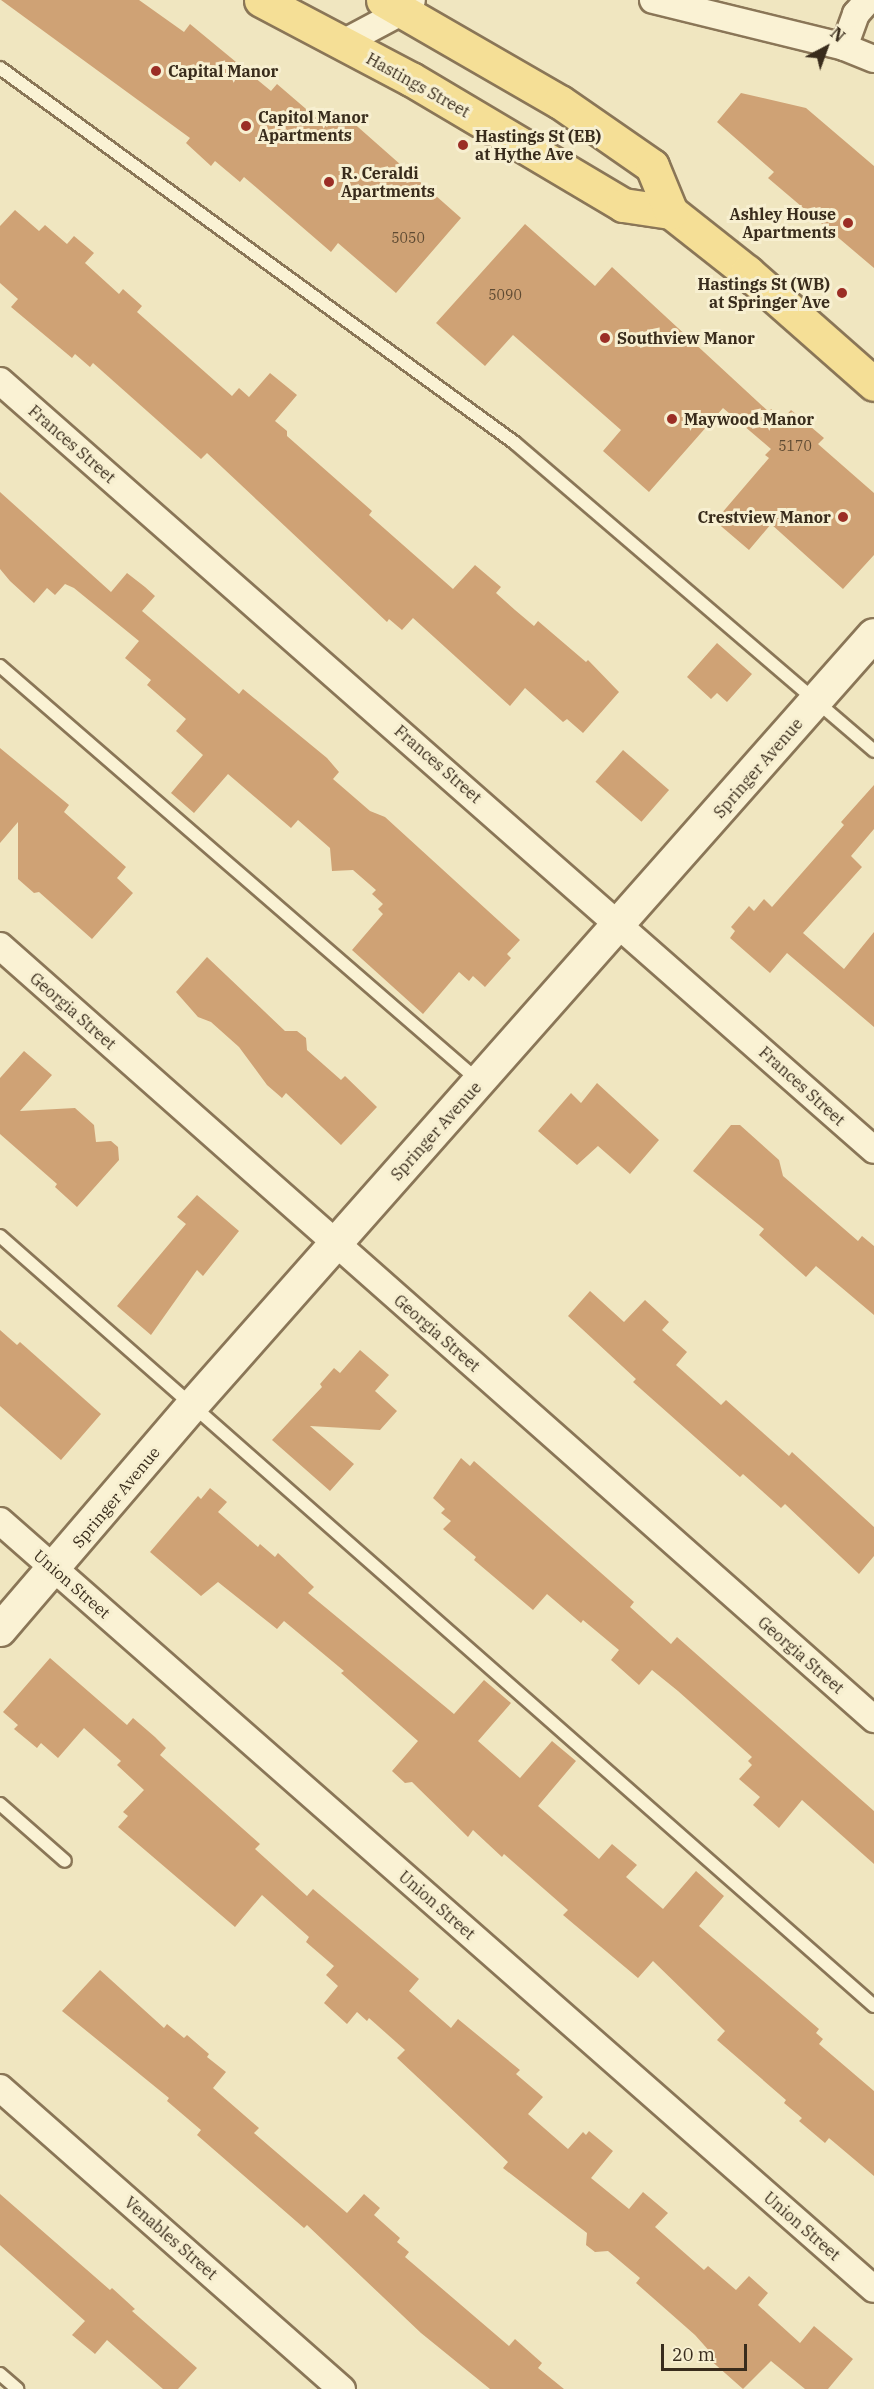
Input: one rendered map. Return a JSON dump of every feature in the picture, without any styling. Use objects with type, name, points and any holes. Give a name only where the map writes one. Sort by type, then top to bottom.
[{"type":"main road","name":"Hastings Street","points":[[261,0],[343,43],[623,205],[671,212]]},
{"type":"main road","name":"Hastings Street","points":[[399,4],[560,102],[652,166],[671,212],[747,272],[874,384]]},
{"type":"street","points":[[844,47],[856,14],[868,0]]},
{"type":"street","points":[[662,1],[844,47],[874,59]]},
{"type":"street","points":[[343,43],[399,4]]},
{"type":"street","name":"Frances Street","points":[[0,381],[874,1150]]},
{"type":"street","name":"Springer Avenue","points":[[0,1630],[192,1406],[621,925],[874,635]]},
{"type":"street","name":"Georgia Street","points":[[0,946],[874,1719]]},
{"type":"street","name":"Union Street","points":[[0,1521],[874,2289]]},
{"type":"street","name":"Venables Street","points":[[0,2088],[342,2389]]},
{"type":"lane","points":[[0,68],[515,443],[874,751]]},
{"type":"lane","points":[[0,666],[480,1082]]},
{"type":"lane","points":[[0,1236],[874,2006]]},
{"type":"lane","points":[[0,1804],[65,1861]]},
{"type":"lane","points":[[0,2374],[18,2389]]},
{"type":"building","points":[[1,0],[139,0],[184,32],[190,24],[271,91],[277,84],[327,127],[341,112],[461,218],[396,293],[338,243],[331,252],[244,177],[240,182],[215,161],[211,166],[186,143],[190,138]]},
{"type":"building","name":"Ashley House Apartments","points":[[741,93],[806,108],[874,166],[874,268],[768,178],[774,172],[717,122]]},
{"type":"building","points":[[15,210],[39,231],[45,225],[67,244],[74,236],[94,253],[85,263],[119,294],[123,289],[142,306],[137,312],[232,396],[239,388],[249,397],[270,373],[297,395],[275,421],[287,431],[287,436],[372,511],[369,515],[453,589],[475,565],[501,587],[496,593],[515,610],[534,626],[538,621],[586,662],[588,660],[619,692],[583,733],[567,719],[563,722],[525,688],[510,706],[413,618],[402,630],[389,619],[387,622],[207,453],[201,459],[93,363],[90,367],[75,354],[72,358],[11,307],[18,299],[0,283],[0,226]]},
{"type":"building","points":[[525,224],[595,286],[612,267],[769,412],[771,409],[783,419],[791,410],[824,438],[818,444],[874,493],[874,555],[843,589],[771,524],[749,550],[715,521],[769,458],[765,455],[771,449],[723,408],[649,492],[603,451],[621,430],[513,335],[485,366],[436,323]]},
{"type":"building","points":[[0,492],[111,592],[127,573],[145,587],[155,596],[142,611],[239,694],[243,689],[327,758],[339,772],[333,779],[370,811],[385,817],[520,940],[507,954],[511,958],[485,987],[473,976],[469,981],[459,972],[423,1014],[352,950],[383,914],[378,909],[383,904],[372,894],[376,890],[353,870],[332,871],[330,848],[298,820],[291,828],[228,774],[194,813],[171,793],[203,755],[176,731],[186,719],[147,685],[151,680],[125,658],[139,641],[74,588],[65,584],[55,595],[47,588],[34,603],[0,569]]},
{"type":"building","points":[[717,643],[752,674],[727,702],[717,693],[711,699],[687,677]]},
{"type":"building","points":[[0,748],[69,805],[64,812],[126,867],[117,878],[133,893],[92,939],[39,892],[34,893],[18,879],[18,822],[0,843]]},
{"type":"building","points":[[623,750],[669,790],[641,822],[595,782]]},
{"type":"building","points":[[874,785],[874,829],[851,856],[862,867],[803,933],[844,969],[874,932],[874,1027],[787,953],[770,973],[730,938],[735,931],[731,927],[749,906],[754,911],[764,899],[772,907],[844,825],[841,822]]},
{"type":"building","points":[[207,957],[285,1031],[297,1031],[306,1038],[307,1050],[341,1080],[345,1076],[377,1107],[341,1145],[286,1093],[282,1098],[267,1085],[239,1047],[211,1022],[198,1017],[176,992]]},
{"type":"building","points":[[24,1051],[52,1075],[20,1111],[75,1108],[94,1125],[96,1142],[111,1141],[118,1147],[119,1160],[77,1207],[55,1187],[57,1184],[0,1134],[0,1078]]},
{"type":"building","points":[[597,1083],[659,1140],[630,1174],[598,1146],[577,1165],[538,1131],[571,1093],[581,1103]]},
{"type":"building","points":[[731,1125],[740,1125],[779,1160],[783,1176],[858,1241],[862,1236],[874,1246],[874,1315],[816,1266],[806,1277],[759,1235],[764,1229],[693,1171]]},
{"type":"building","points":[[197,1195],[239,1231],[203,1276],[197,1270],[151,1335],[117,1306],[186,1224],[177,1217]]},
{"type":"building","points":[[590,1291],[624,1322],[645,1300],[669,1322],[662,1330],[687,1352],[676,1365],[721,1405],[726,1400],[789,1456],[792,1452],[874,1527],[874,1556],[859,1574],[785,1504],[781,1508],[743,1474],[740,1477],[633,1382],[636,1379],[568,1316]]},
{"type":"building","points":[[0,1330],[17,1345],[20,1342],[101,1414],[61,1460],[0,1406]]},
{"type":"building","points":[[360,1350],[389,1375],[375,1391],[397,1411],[380,1430],[310,1426],[354,1464],[330,1491],[272,1440],[322,1387],[320,1384],[334,1368],[340,1373]]},
{"type":"building","points":[[461,1458],[470,1466],[474,1461],[634,1602],[630,1607],[671,1644],[677,1637],[874,1811],[874,1864],[802,1800],[779,1828],[753,1805],[760,1797],[739,1779],[752,1765],[748,1761],[752,1757],[678,1691],[652,1670],[639,1685],[611,1660],[619,1650],[583,1620],[581,1623],[547,1594],[533,1610],[474,1560],[476,1557],[443,1529],[451,1521],[441,1513],[445,1509],[433,1498]]},
{"type":"building","points":[[210,1488],[227,1502],[218,1512],[258,1547],[260,1544],[275,1557],[278,1553],[314,1587],[308,1593],[454,1714],[484,1680],[511,1703],[478,1741],[520,1778],[552,1741],[576,1761],[538,1806],[599,1859],[612,1844],[637,1865],[626,1877],[663,1909],[696,1871],[724,1896],[699,1926],[819,2029],[816,2033],[823,2039],[819,2044],[874,2091],[874,2176],[829,2138],[825,2143],[799,2121],[802,2118],[784,2103],[786,2100],[717,2040],[725,2031],[653,1961],[638,1978],[563,1915],[568,1910],[504,1854],[502,1857],[473,1830],[468,1837],[412,1782],[405,1783],[392,1771],[418,1741],[341,1673],[344,1671],[284,1621],[277,1629],[218,1582],[201,1596],[150,1552],[198,1496],[201,1499]]},
{"type":"building","points":[[50,1658],[127,1725],[133,1718],[155,1737],[166,1748],[160,1755],[260,1844],[255,1849],[307,1896],[313,1889],[419,1979],[409,1991],[451,2028],[458,2019],[520,2070],[516,2074],[543,2097],[528,2114],[568,2149],[583,2132],[586,2135],[589,2131],[613,2151],[591,2178],[629,2209],[643,2192],[668,2213],[655,2227],[704,2270],[708,2266],[736,2290],[749,2276],[768,2293],[758,2305],[800,2343],[814,2326],[853,2359],[828,2389],[805,2389],[771,2361],[743,2389],[708,2358],[712,2354],[695,2335],[636,2283],[640,2278],[608,2251],[595,2252],[586,2245],[587,2233],[503,2168],[508,2162],[397,2058],[405,2050],[369,2018],[367,2021],[357,2012],[347,2024],[324,2003],[338,1986],[326,1975],[334,1966],[306,1942],[309,1937],[262,1895],[235,1927],[118,1827],[128,1816],[123,1812],[144,1790],[117,1765],[121,1761],[84,1728],[58,1758],[41,1743],[37,1748],[14,1729],[18,1725],[3,1712]]},
{"type":"building","points":[[100,1970],[164,2028],[167,2024],[184,2038],[187,2035],[209,2054],[207,2057],[226,2072],[213,2088],[259,2128],[254,2133],[347,2213],[364,2194],[380,2208],[374,2215],[400,2238],[397,2242],[409,2252],[405,2257],[509,2346],[515,2339],[542,2363],[538,2368],[564,2389],[490,2389],[421,2333],[307,2225],[304,2228],[197,2135],[201,2130],[167,2101],[169,2098],[62,2011]]},
{"type":"building","points":[[0,2194],[110,2290],[112,2288],[135,2309],[132,2311],[197,2368],[178,2389],[163,2389],[107,2340],[95,2354],[72,2335],[85,2321],[0,2245]]},
{"type":"place","name":"Capital Manor","points":[[156,71]]},
{"type":"place","name":"Capitol Manor Apartments","points":[[246,126]]},
{"type":"place","name":"Hastings St (EB) at Hythe Ave","points":[[463,145]]},
{"type":"place","name":"R. Ceraldi Apartments","points":[[329,182]]},
{"type":"place","name":"Ashley House Apartments","points":[[848,223]]},
{"type":"place","name":"Hastings St (WB) at Springer Ave","points":[[842,293]]},
{"type":"place","name":"Southview Manor","points":[[605,338]]},
{"type":"place","name":"Maywood Manor","points":[[672,419]]},
{"type":"place","name":"Crestview Manor","points":[[843,517]]}]
